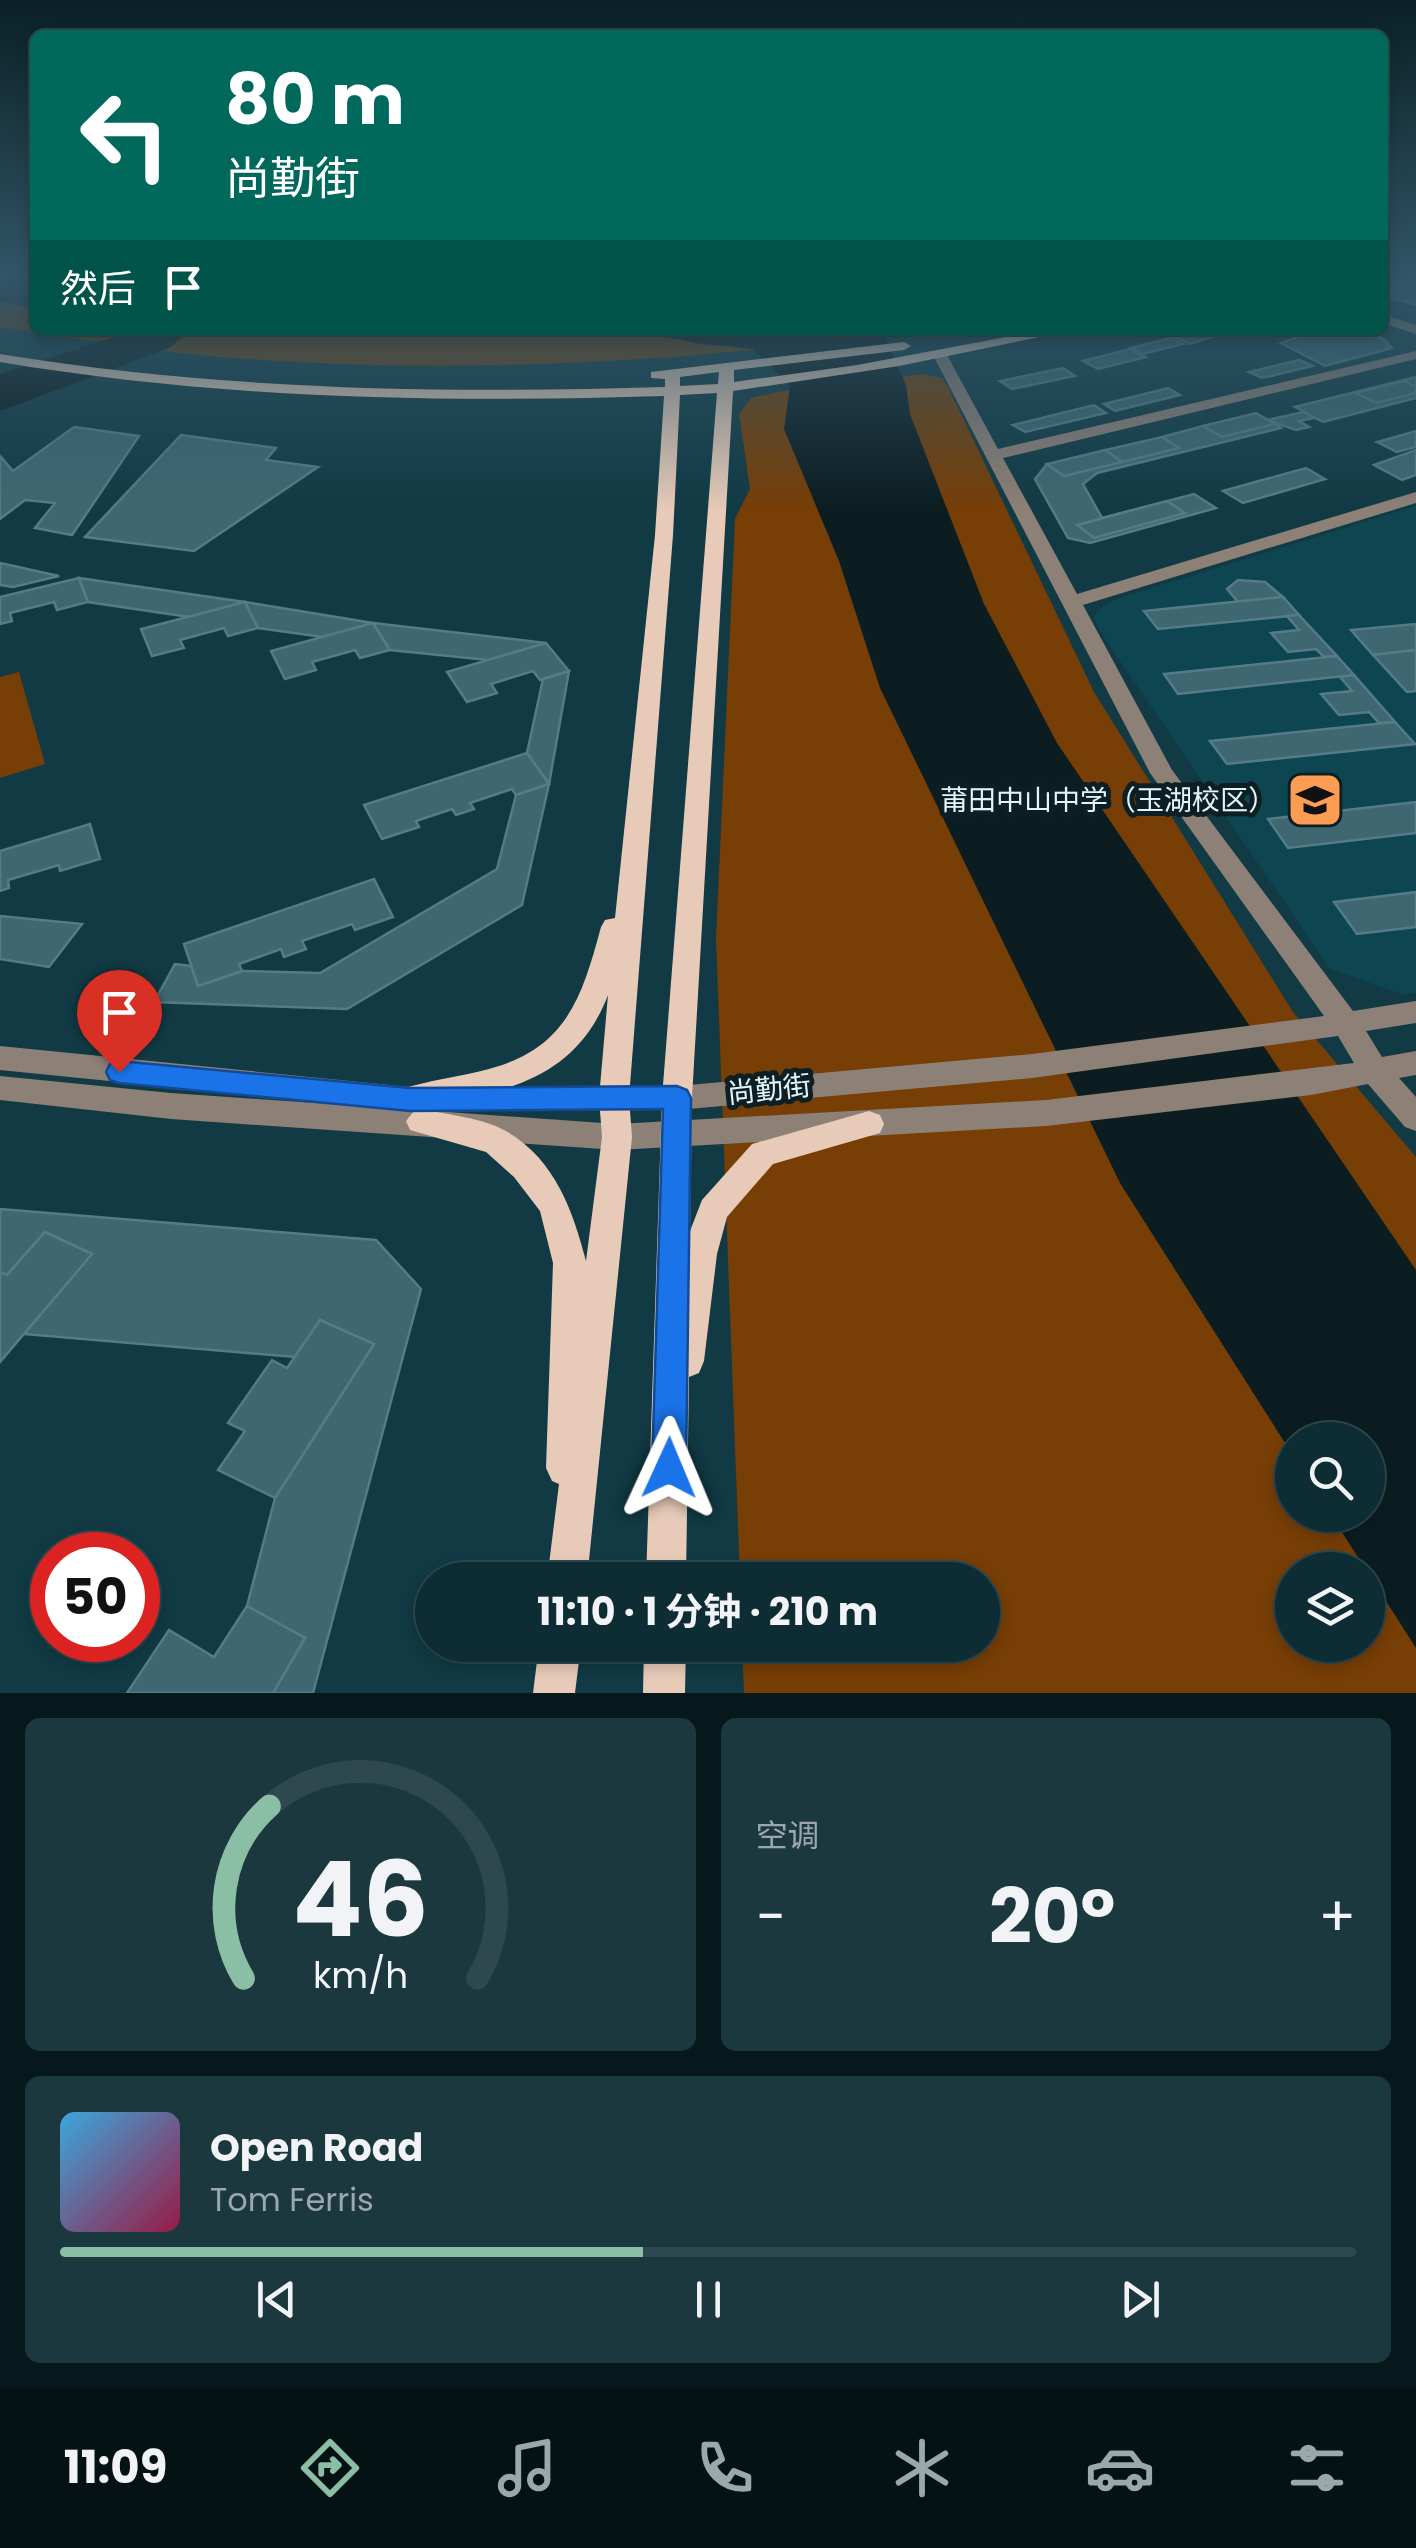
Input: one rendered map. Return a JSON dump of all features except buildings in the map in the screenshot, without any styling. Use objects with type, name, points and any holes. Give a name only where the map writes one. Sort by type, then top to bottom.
[{"type":"main road","points":[[76,353],[158,365],[318,378],[672,382]]},
{"type":"main road","points":[[727,378],[865,353]]},
{"type":"main road","points":[[0,358],[155,380],[282,390],[479,396],[873,369],[950,353]]},
{"type":"main road","points":[[668,1562],[677,1098],[727,378]]},
{"type":"main road","points":[[567,1562],[616,1137],[614,1098],[664,535],[672,382]]},
{"type":"main road","points":[[416,1110],[513,1077],[548,1060],[579,1028],[603,981],[636,819]]},
{"type":"main road","points":[[416,1110],[496,1142],[525,1168],[555,1206],[570,1263],[565,1562]]},
{"type":"main road","points":[[669,1562],[688,1337],[700,1254],[714,1210],[763,1154],[869,1124]]},
{"type":"main road","points":[[554,1693],[558,1662]]},
{"type":"main road","points":[[664,1693],[665,1662]]},
{"type":"street","points":[[940,355],[1162,774],[1346,1024],[1374,1071],[1416,1118]]},
{"type":"street","points":[[996,455],[1416,355]]},
{"type":"street","points":[[1072,602],[1416,497]]},
{"type":"street","name":"尚勤街","points":[[0,1088],[172,1106],[416,1110],[677,1098],[1032,1066],[1282,1034],[1416,1012]]},
{"type":"street","name":"尚勤街","points":[[0,1058],[616,1137],[1046,1113],[1311,1084],[1416,1063]]},
{"type":"shaded area","points":[[65,353],[156,353],[0,411],[0,374]]},
{"type":"shaded area","points":[[186,353],[716,353],[502,365],[248,359]]},
{"type":"shaded area","points":[[757,353],[892,353],[906,385],[910,414],[984,604],[1057,743],[1416,1270],[1416,1648],[1385,1599],[1385,1552],[1355,1552],[1342,1532],[1385,1532],[1385,1422],[1275,1422],[1275,1427],[1120,1183],[880,688],[839,561],[784,429],[790,386]]},
{"type":"shaded area","points":[[923,374],[942,378],[1094,692],[1293,1012],[1416,1157],[1416,1693],[744,1693],[743,1662],[1000,1662],[1000,1562],[739,1562],[716,939],[735,519],[750,489],[739,414],[751,398]]},
{"type":"shaded area","name":"莆田中山中学（玉湖校区）","points":[[1416,506],[1416,993],[1405,995],[1330,969],[1099,630],[1094,617],[1097,610],[1116,599]]},
{"type":"shaded area","points":[[19,672],[45,764],[0,778],[0,677]]},
{"type":"place","name":"莆田中山中学（玉湖校区）","points":[[1315,800]]},
{"type":"route","points":[[119,1072],[410,1100],[677,1098],[669,1468]]}]
